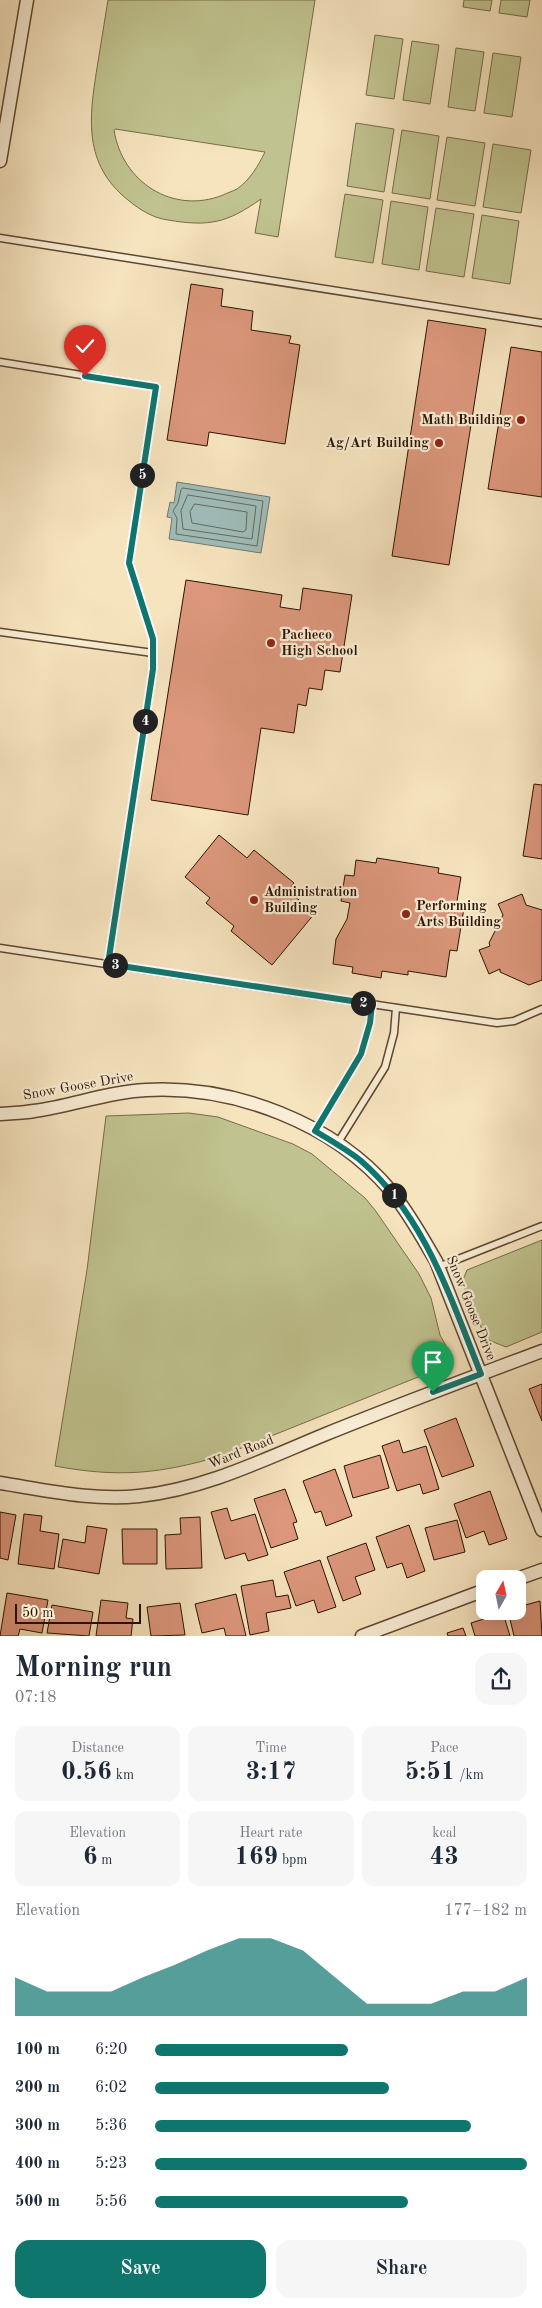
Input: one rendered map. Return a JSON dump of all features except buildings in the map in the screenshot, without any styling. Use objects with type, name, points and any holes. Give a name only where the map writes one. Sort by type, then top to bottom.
[{"type":"street","points":[[0,161],[27,0]]},
{"type":"street","name":"Snow Goose Drive","points":[[0,1114],[35,1111],[107,1094],[146,1090],[186,1091],[225,1097],[262,1106],[296,1120],[359,1159],[390,1190],[415,1223],[438,1267],[542,1530]]},
{"type":"street","name":"Ward Road","points":[[0,1483],[73,1494],[139,1496],[209,1481],[542,1351]]},
{"type":"street","points":[[526,1576],[542,1570]]},
{"type":"street","points":[[362,1636],[476,1593]]},
{"type":"lane","points":[[0,238],[542,323]]},
{"type":"lane","points":[[0,362],[156,387],[129,563],[153,639],[154,653],[150,695],[108,964]]},
{"type":"lane","points":[[0,632],[154,653]]},
{"type":"lane","points":[[0,948],[497,1023],[514,1021],[542,1009]]},
{"type":"lane","points":[[315,1131],[361,1054],[370,1023],[372,1004]]},
{"type":"lane","points":[[336,1145],[385,1067],[394,1033],[396,1008]]},
{"type":"lane","points":[[438,1267],[542,1226]]},
{"type":"green space","points":[[108,0],[315,0],[278,237],[255,233],[261,199],[238,213],[217,221],[206,223],[182,222],[162,219],[147,213],[128,200],[113,186],[96,156],[91,122],[94,87]],"holes":[[[115,129],[265,152],[253,172],[237,189],[204,200],[186,201],[169,197],[153,190],[139,179],[127,165],[119,149]]]},
{"type":"green space","points":[[464,0],[492,0],[490,11],[463,7]]},
{"type":"green space","points":[[501,0],[530,0],[527,17],[499,13]]},
{"type":"green space","points":[[375,35],[403,39],[394,99],[366,95]]},
{"type":"green space","points":[[412,41],[439,45],[430,104],[403,100]]},
{"type":"green space","points":[[456,48],[484,52],[475,111],[448,107]]},
{"type":"green space","points":[[493,53],[521,57],[512,117],[484,113]]},
{"type":"green space","points":[[356,123],[394,129],[384,192],[347,186]]},
{"type":"green space","points":[[402,130],[439,136],[430,199],[392,193]]},
{"type":"green space","points":[[447,137],[485,143],[475,206],[437,200]]},
{"type":"green space","points":[[493,144],[531,150],[521,213],[483,207]]},
{"type":"green space","points":[[345,194],[383,200],[373,263],[335,257]]},
{"type":"green space","points":[[391,201],[428,207],[419,270],[382,264]]},
{"type":"green space","points":[[436,208],[474,214],[464,277],[426,271]]},
{"type":"green space","points":[[482,215],[519,221],[510,284],[472,278]]},
{"type":"green space","points":[[189,1113],[218,1117],[293,1144],[312,1154],[365,1198],[419,1274],[431,1298],[440,1335],[451,1355],[451,1361],[443,1367],[224,1455],[180,1466],[140,1472],[100,1472],[55,1466],[87,1270],[106,1116]]},
{"type":"green space","points":[[542,1240],[542,1332],[506,1347],[486,1339],[462,1282],[467,1270]]},
{"type":"water","points":[[177,482],[270,497],[261,553],[169,539],[172,518],[167,517],[170,502],[174,503]]},
{"type":"place","name":"Math Building","points":[[521,420]]},
{"type":"place","name":"Ag/Art Building","points":[[439,443]]},
{"type":"place","name":"Pacheco High School","points":[[271,643]]},
{"type":"place","name":"Administration Building","points":[[254,900]]},
{"type":"place","name":"Performing Arts Building","points":[[406,914]]},
{"type":"route","points":[[85,376],[156,387],[129,563],[153,639],[153,669],[108,964],[372,1004],[366,1042],[361,1054],[315,1131],[359,1159],[390,1190],[415,1223],[436,1261],[481,1374],[433,1392]]}]
